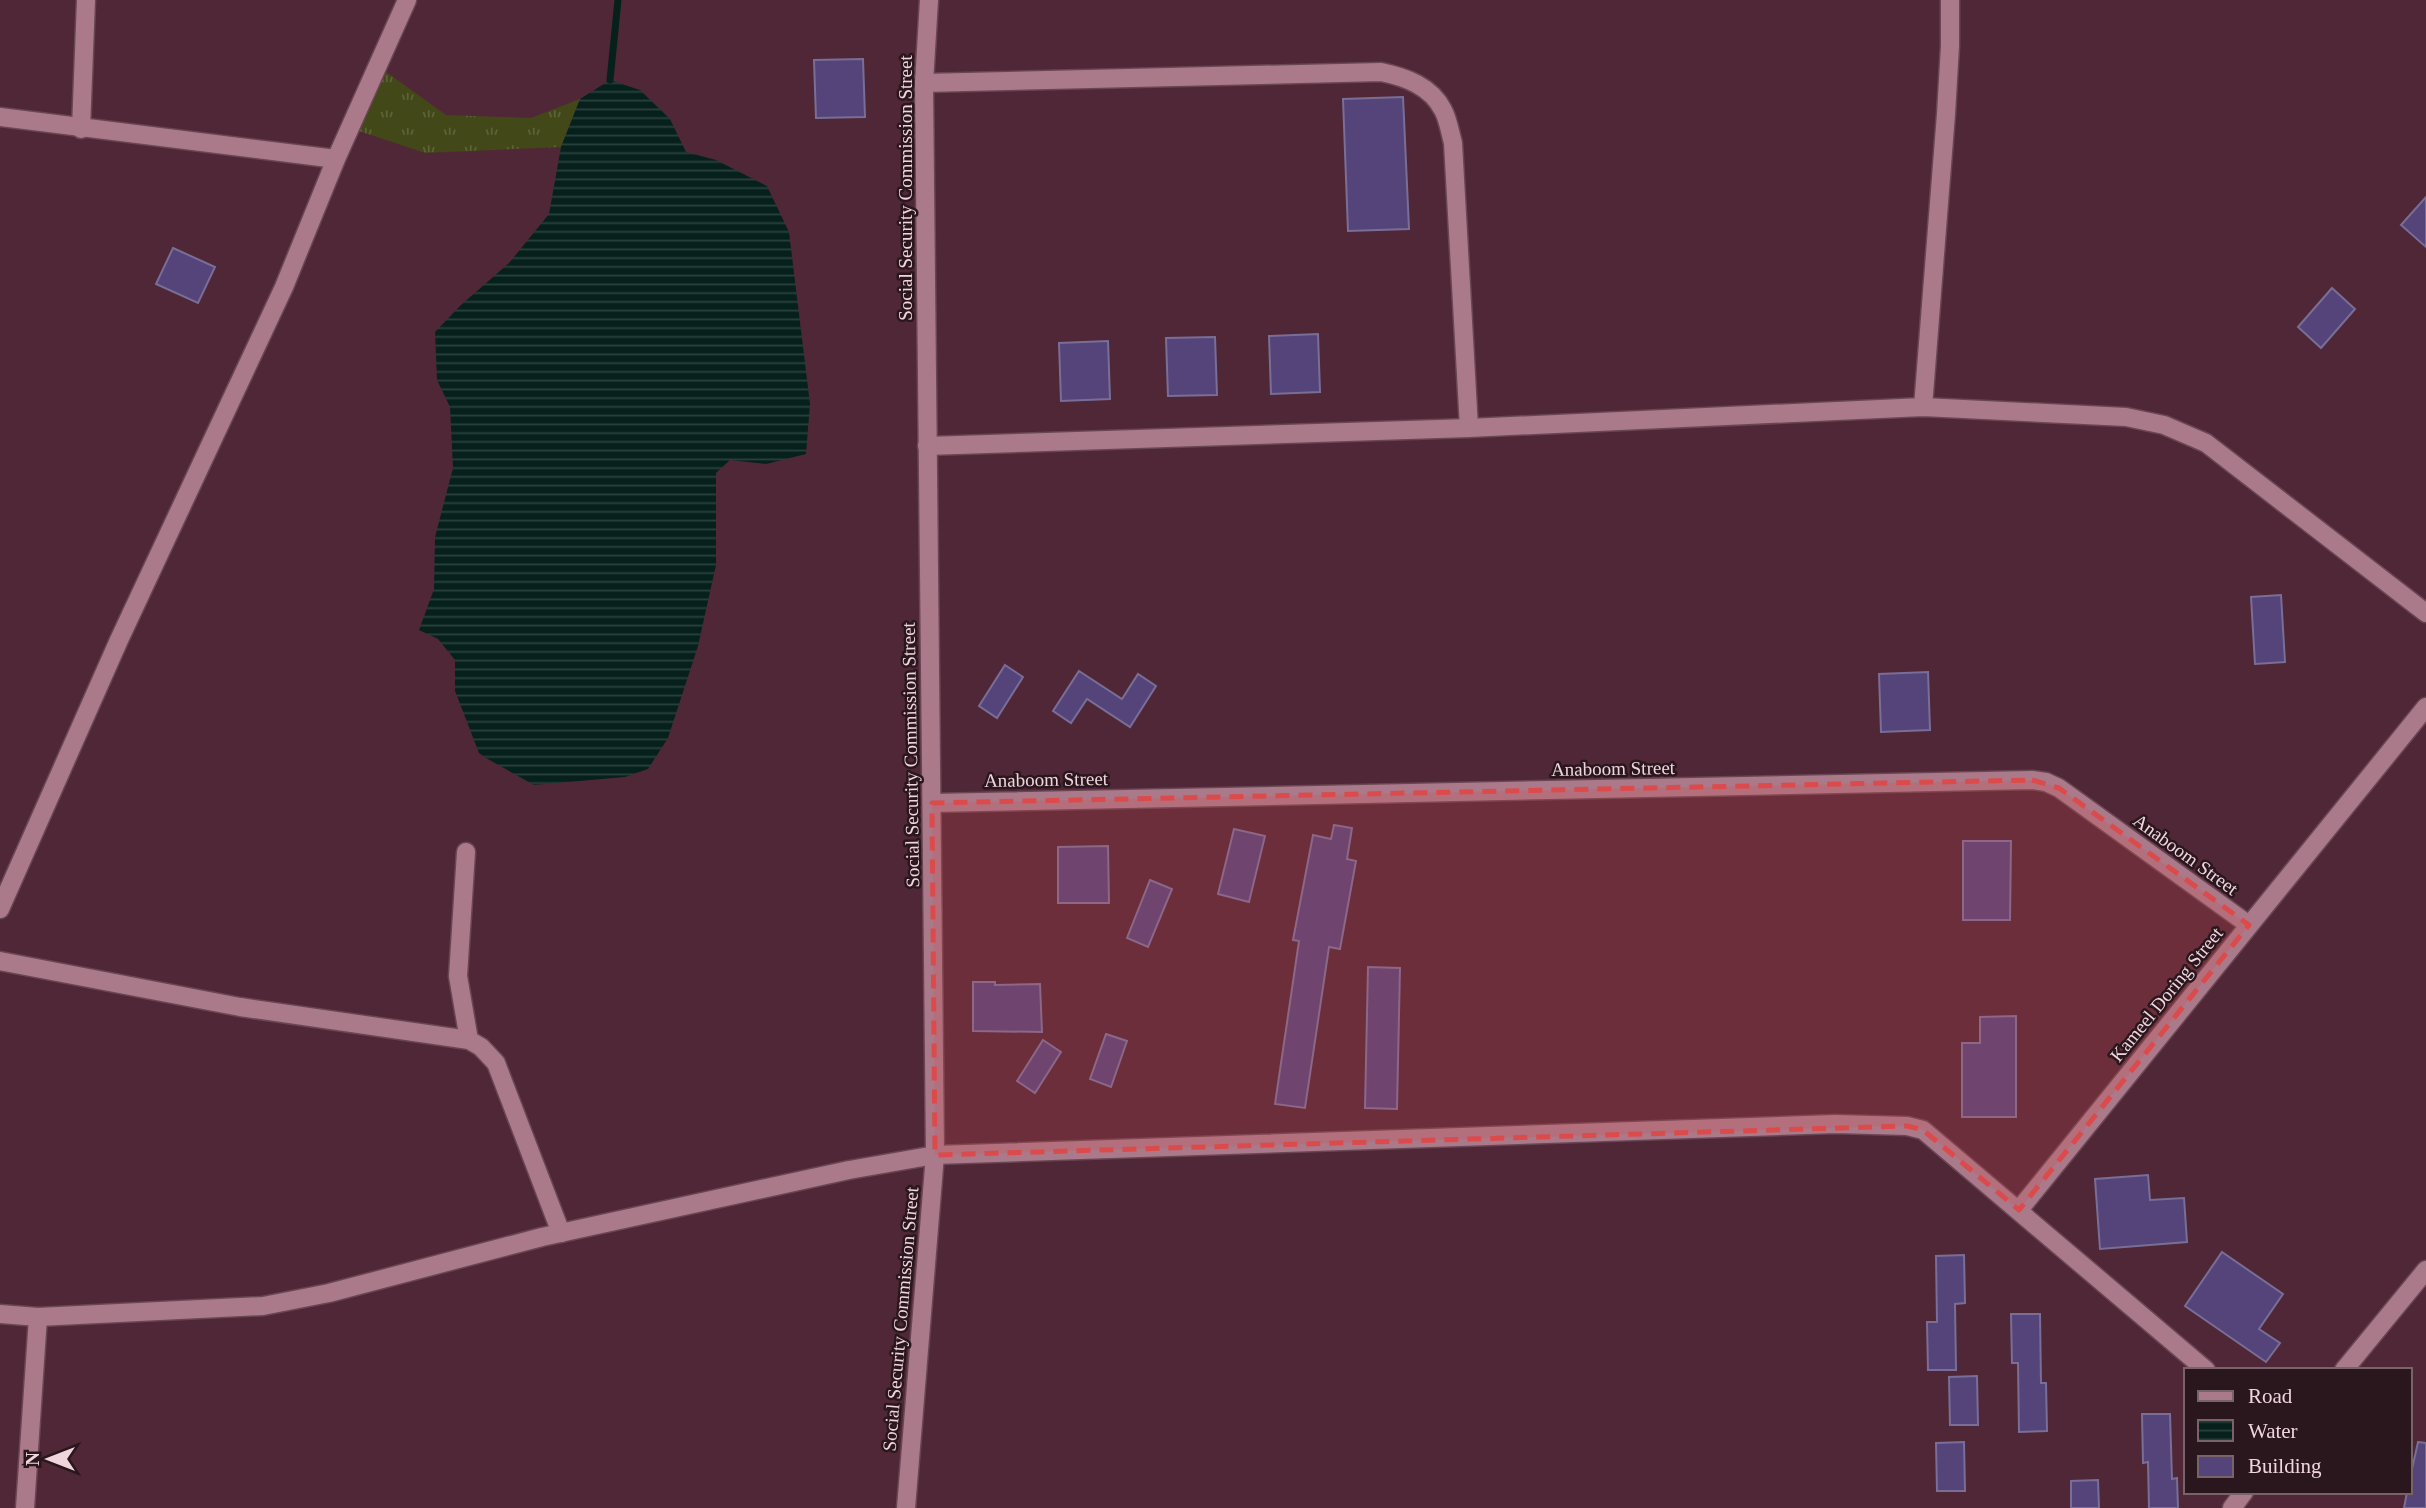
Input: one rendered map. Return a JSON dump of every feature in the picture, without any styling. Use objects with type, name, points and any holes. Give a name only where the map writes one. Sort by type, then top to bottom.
[{"type":"street","points":[[81,129],[86,0]]},
{"type":"street","points":[[0,909],[119,640],[284,287],[336,159],[407,0]]},
{"type":"street","name":"Social Security Commission Street","points":[[906,1508],[935,1155],[924,83],[929,0]]},
{"type":"street","points":[[1923,407],[1946,114],[1950,0]]},
{"type":"street","points":[[924,83],[1381,72],[1406,78],[1426,90],[1443,109],[1453,143],[1469,428]]},
{"type":"street","points":[[0,117],[336,159]]},
{"type":"street","points":[[928,446],[1469,428],[1923,407],[2126,417],[2164,425],[2206,443],[2426,613]]},
{"type":"street","name":"Kameel Doring Street","points":[[2019,1210],[2426,707]]},
{"type":"street","name":"Anaboom Street","points":[[932,803],[2032,780],[2059,788],[2249,925]]},
{"type":"street","points":[[466,852],[458,976],[469,1040]]},
{"type":"street","points":[[0,961],[240,1007],[469,1040],[481,1047],[496,1063],[561,1233]]},
{"type":"street","points":[[0,1314],[38,1317],[262,1306],[329,1293],[561,1233],[849,1170],[935,1155],[1835,1124],[1908,1126],[1923,1130],[2204,1368]]},
{"type":"street","points":[[2346,1368],[2426,1270]]},
{"type":"street","points":[[25,1508],[38,1317]]},
{"type":"highlighted area","points":[[2032,780],[2059,788],[2249,925],[2019,1210],[1923,1130],[1907,1126],[935,1155],[932,803]]},
{"type":"green space","points":[[378,66],[446,115],[531,118],[580,99],[561,147],[425,153],[350,128]]},
{"type":"water","points":[[610,80],[640,90],[670,119],[686,152],[716,160],[767,186],[789,232],[810,404],[806,454],[766,464],[730,460],[716,473],[716,565],[698,646],[668,738],[648,769],[625,777],[534,785],[479,753],[455,691],[455,660],[438,639],[419,630],[434,589],[435,537],[453,468],[450,407],[437,380],[435,332],[509,263],[549,214],[561,147],[580,99]]},
{"type":"building","points":[[863,59],[865,117],[816,118],[814,60]]},
{"type":"building","points":[[1403,97],[1409,229],[1348,231],[1343,99]]},
{"type":"building","points":[[2426,197],[2426,247],[2401,225]]},
{"type":"building","points":[[173,248],[215,267],[198,303],[156,284]]},
{"type":"building","points":[[2332,288],[2355,309],[2321,348],[2298,327]]},
{"type":"building","points":[[1318,334],[1320,392],[1271,394],[1269,336]]},
{"type":"building","points":[[1215,337],[1217,395],[1168,396],[1166,338]]},
{"type":"building","points":[[1108,341],[1110,399],[1061,401],[1059,343]]},
{"type":"building","points":[[2281,595],[2285,662],[2255,664],[2251,597]]},
{"type":"building","points":[[1005,665],[1023,677],[997,718],[979,706]]},
{"type":"building","points":[[1079,671],[1122,699],[1138,674],[1156,686],[1130,727],[1087,699],[1071,723],[1053,711]]},
{"type":"building","points":[[1928,672],[1930,730],[1881,732],[1879,674]]},
{"type":"building","points":[[1334,825],[1352,828],[1347,859],[1356,861],[1340,949],[1329,947],[1305,1108],[1275,1104],[1299,941],[1293,940],[1313,835],[1331,839]]},
{"type":"building","points":[[1234,829],[1265,836],[1249,902],[1218,894]]},
{"type":"building","points":[[1963,841],[2011,841],[2010,920],[1963,920]]},
{"type":"building","points":[[1108,846],[1109,903],[1058,903],[1058,847]]},
{"type":"building","points":[[1150,880],[1172,889],[1148,947],[1127,938]]},
{"type":"building","points":[[1368,967],[1400,968],[1397,1109],[1365,1108]]},
{"type":"building","points":[[973,982],[995,982],[995,985],[1040,984],[1042,1032],[973,1031]]},
{"type":"building","points":[[2016,1016],[2016,1117],[1962,1117],[1962,1043],[1980,1043],[1980,1017]]},
{"type":"building","points":[[1106,1034],[1127,1041],[1111,1087],[1090,1079]]},
{"type":"building","points":[[1043,1040],[1061,1052],[1035,1093],[1017,1081]]},
{"type":"building","points":[[2148,1175],[2150,1200],[2184,1198],[2187,1242],[2100,1249],[2095,1179]]},
{"type":"building","points":[[2222,1252],[2283,1294],[2259,1329],[2280,1343],[2266,1362],[2185,1306]]},
{"type":"building","points":[[1964,1255],[1965,1303],[1955,1304],[1956,1370],[1928,1370],[1927,1322],[1937,1322],[1936,1256]]},
{"type":"building","points":[[2011,1314],[2040,1314],[2041,1383],[2046,1383],[2047,1431],[2019,1432],[2018,1363],[2012,1363]]},
{"type":"building","points":[[1977,1376],[1978,1425],[1950,1425],[1949,1377]]},
{"type":"building","points":[[2142,1414],[2170,1414],[2172,1479],[2177,1478],[2178,1508],[2149,1508],[2148,1462],[2143,1463]]},
{"type":"building","points":[[1964,1442],[1965,1491],[1937,1491],[1936,1443]]},
{"type":"building","points":[[2418,1442],[2426,1443],[2426,1508],[2404,1508],[2407,1494],[2412,1494],[2412,1469]]},
{"type":"building","points":[[2098,1480],[2099,1508],[2071,1508],[2071,1481]]},
{"type":"waterway","points":[[610,80],[618,0]]}]
